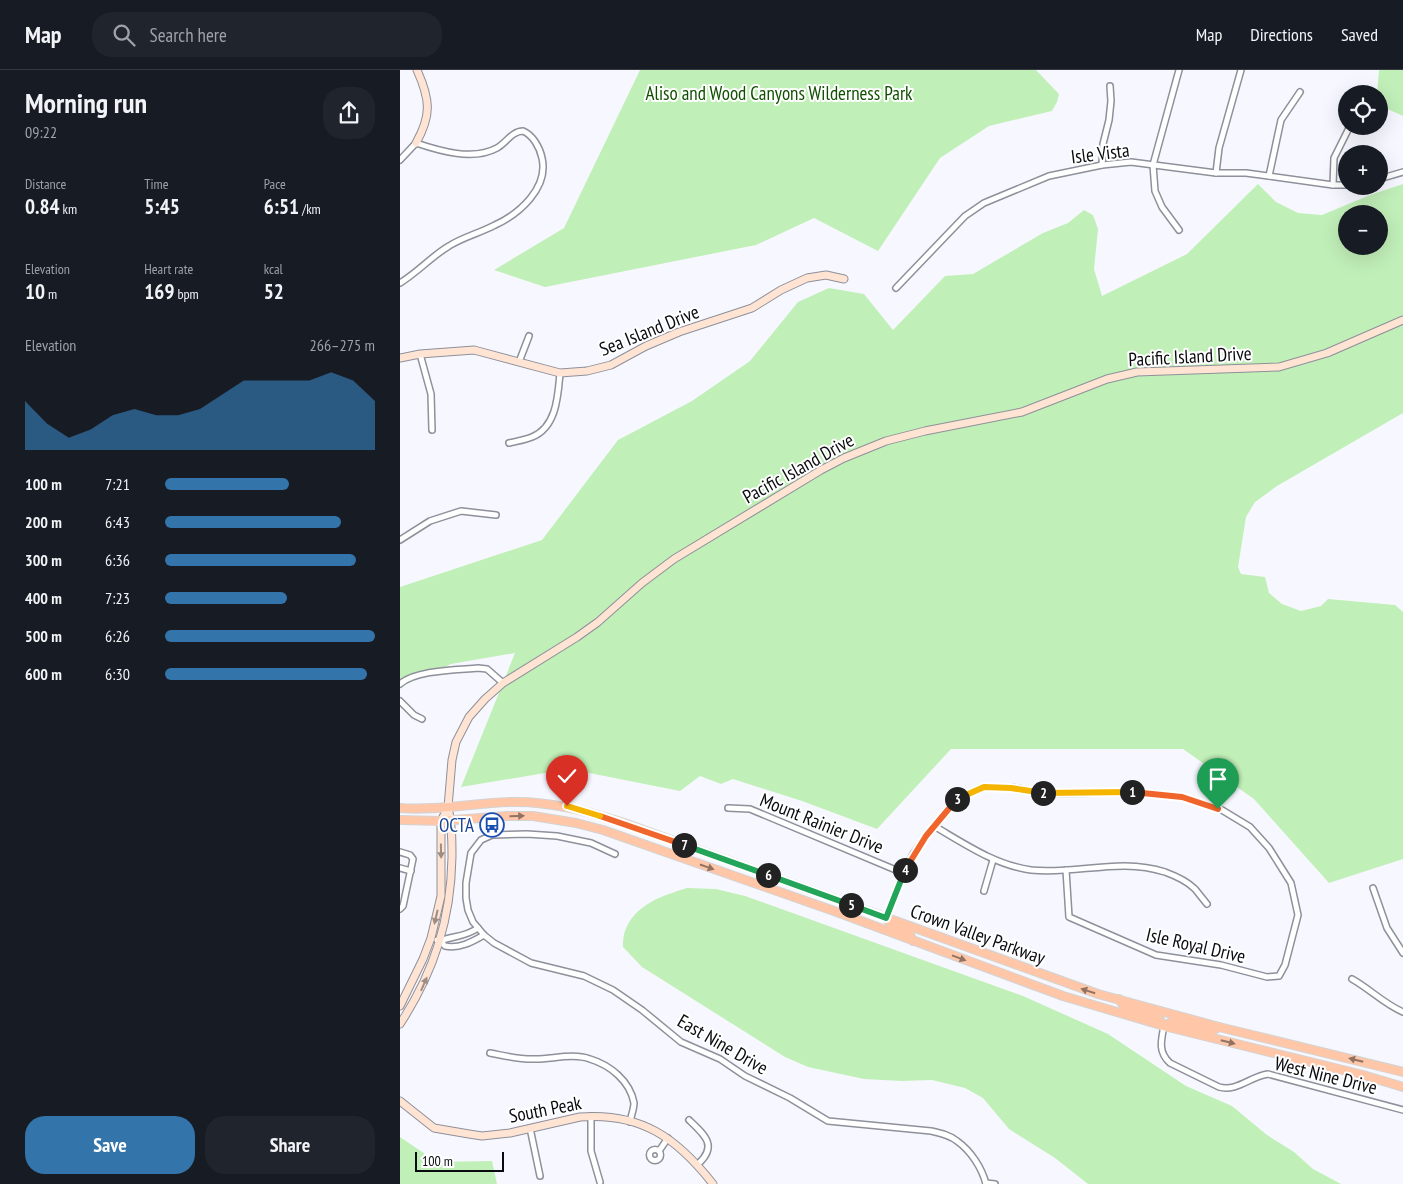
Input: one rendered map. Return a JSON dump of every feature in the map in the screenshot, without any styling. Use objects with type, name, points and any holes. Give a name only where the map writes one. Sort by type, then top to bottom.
[{"type":"main road","points":[[416,143],[424,128],[428,109],[426,89],[417,70]]},
{"type":"main road","name":"Sea Island Drive","points":[[400,358],[420,354],[474,350],[560,373],[587,371],[611,365],[646,346],[679,332],[752,308],[781,290],[807,278],[826,275],[844,279]]},
{"type":"main road","name":"Pacific Island Drive","points":[[448,807],[452,760],[456,742],[469,717],[484,699],[503,683],[591,627],[642,583],[674,559],[821,470],[869,447],[925,431],[1022,412],[1090,384],[1137,372],[1263,368],[1294,364],[1327,353],[1403,320]]},
{"type":"main road","name":"Crown Valley Parkway","points":[[400,808],[435,809],[513,802],[567,806],[624,823],[1060,982],[1219,1027],[1403,1072]]},
{"type":"main road","points":[[400,1024],[419,994],[440,941],[451,892],[451,820],[448,807]]},
{"type":"main road","points":[[400,1006],[423,959],[441,896],[441,821],[448,807]]},
{"type":"main road","name":"Crown Valley Parkway","points":[[400,820],[441,821],[526,816],[576,822],[834,911],[1062,996],[1164,1026],[1363,1075],[1403,1087]]},
{"type":"main road","points":[[834,911],[841,908],[873,922],[886,918],[893,927],[909,934],[913,941]]},
{"type":"main road","points":[[1119,999],[1125,1008],[1159,1019],[1164,1026],[1172,1022],[1212,1031],[1219,1027]]},
{"type":"main road","name":"South Peak","points":[[400,1101],[434,1128],[482,1136],[510,1133],[568,1119],[591,1116],[630,1122],[658,1131],[668,1138],[698,1164],[713,1184]]},
{"type":"street","points":[[1179,70],[1153,165],[1155,191],[1162,207],[1179,230]]},
{"type":"street","points":[[1216,173],[1219,148],[1241,70]]},
{"type":"street","points":[[1102,165],[1103,144],[1109,120],[1111,101],[1110,86]]},
{"type":"street","points":[[1269,176],[1281,120],[1300,92]]},
{"type":"street","points":[[400,160],[416,143],[438,149],[477,154],[497,148],[516,132],[523,131],[530,136],[540,152],[543,165],[542,178],[535,192],[508,217],[494,226],[450,245],[400,283]]},
{"type":"street","points":[[1333,185],[1334,158],[1346,135]]},
{"type":"street","name":"Isle Vista","points":[[896,288],[965,216],[984,203],[1049,176],[1102,165],[1130,162],[1216,173],[1246,173],[1338,185]]},
{"type":"street","points":[[1388,176],[1403,172]]},
{"type":"street","points":[[519,362],[529,336]]},
{"type":"street","points":[[420,354],[431,394],[432,430]]},
{"type":"street","points":[[510,443],[534,437],[544,429],[557,404],[560,373]]},
{"type":"street","points":[[400,540],[430,521],[461,511],[496,515]]},
{"type":"street","points":[[400,684],[406,679],[419,675],[478,668],[487,669],[503,683]]},
{"type":"street","points":[[400,701],[414,715],[422,719]]},
{"type":"street","name":"Isle Royal Drive","points":[[934,826],[958,798],[984,787],[1011,788],[1048,794],[1139,792],[1182,797],[1222,810],[1250,827],[1269,848],[1291,882],[1298,915],[1286,965],[1279,976],[1267,977],[1221,965],[1156,955],[1069,918],[1066,870]]},
{"type":"street","name":"Mount Rainier Drive","points":[[728,808],[750,809],[903,873]]},
{"type":"street","points":[[886,918],[903,873],[913,854],[934,826],[993,860],[1010,866],[1033,870],[1066,870],[1113,865],[1152,868],[1182,879],[1194,888],[1207,904]]},
{"type":"street","name":"East Nine Drive","points":[[615,854],[592,843],[557,836],[527,834],[492,836],[481,840],[472,854],[466,883],[468,910],[473,922],[484,935],[531,963],[584,976],[613,990],[642,1010],[681,1042],[720,1060],[745,1076],[790,1098],[828,1121],[931,1131],[957,1140],[982,1170],[986,1183]]},
{"type":"street","points":[[400,852],[410,855],[413,859],[403,906],[400,909]]},
{"type":"street","points":[[984,891],[993,860]]},
{"type":"street","points":[[400,868],[411,870]]},
{"type":"street","points":[[1372,888],[1387,928],[1403,953]]},
{"type":"street","points":[[440,941],[448,937],[466,935],[478,928]]},
{"type":"street","points":[[466,935],[470,943]]},
{"type":"street","points":[[430,938],[440,941],[448,947],[470,943],[484,935]]},
{"type":"street","points":[[1352,979],[1366,987],[1389,1005],[1403,1012]]},
{"type":"street","name":"West Nine Drive","points":[[1164,1026],[1161,1052],[1164,1058],[1170,1064],[1219,1087],[1235,1087],[1256,1077],[1268,1074],[1403,1110]]},
{"type":"street","points":[[490,1053],[519,1059],[568,1056],[589,1058],[619,1076],[629,1088],[634,1105],[630,1122]]},
{"type":"street","points":[[591,1116],[591,1151],[600,1182]]},
{"type":"street","points":[[689,1120],[703,1133],[709,1149],[704,1159],[698,1164]]},
{"type":"street","points":[[530,1128],[540,1176]]},
{"type":"street","points":[[659,1151],[668,1138]]},
{"type":"street","points":[[986,1183],[995,1184]]},
{"type":"green space","name":"Aliso and Wood Canyons Wilderness Park","points":[[640,70],[1036,70],[1059,94],[1052,111],[989,126],[940,158],[878,251],[814,218],[756,245],[545,287],[494,270],[564,228]]},
{"type":"green space","points":[[1379,70],[1403,70],[1403,116],[1388,109],[1388,85],[1378,85]]},
{"type":"green space","points":[[1258,184],[1276,202],[1298,213],[1322,215],[1338,208],[1338,255],[1388,255],[1388,205],[1346,205],[1370,195],[1388,195],[1388,189],[1403,184],[1403,413],[1277,486],[1255,502],[1246,517],[1238,567],[1241,574],[1265,577],[1269,593],[1282,604],[1301,611],[1321,606],[1328,599],[1395,605],[1403,612],[1403,859],[1329,883],[1254,799],[1183,749],[951,749],[877,829],[802,801],[733,779],[721,784],[700,776],[680,791],[569,769],[461,787],[515,653],[451,664],[400,687],[400,587],[542,540],[618,440],[692,401],[750,361],[798,302],[829,288],[864,294],[893,330],[945,276],[973,274],[1043,233],[1068,223],[1084,210],[1093,215],[1098,229],[1094,269],[1102,296],[1187,254]]},
{"type":"green space","points":[[687,888],[716,889],[745,896],[1023,996],[1108,1034],[1186,1086],[1232,1106],[1267,1135],[1294,1152],[1313,1169],[1341,1184],[1088,1184],[1055,1158],[1009,1129],[983,1098],[965,1088],[932,1080],[864,1079],[808,1067],[785,1057],[642,967],[623,947],[625,931],[635,914],[650,902]]},
{"type":"green space","points":[[400,1137],[437,1162],[492,1161],[497,1184],[400,1184]]},
{"type":"place","name":"OCTA","points":[[492,825]]},
{"type":"route","points":[[567,806],[624,823],[886,918],[903,873],[913,854],[926,836],[953,802],[980,788],[1011,788],[1048,794],[1139,792],[1182,797],[1218,809]]}]
